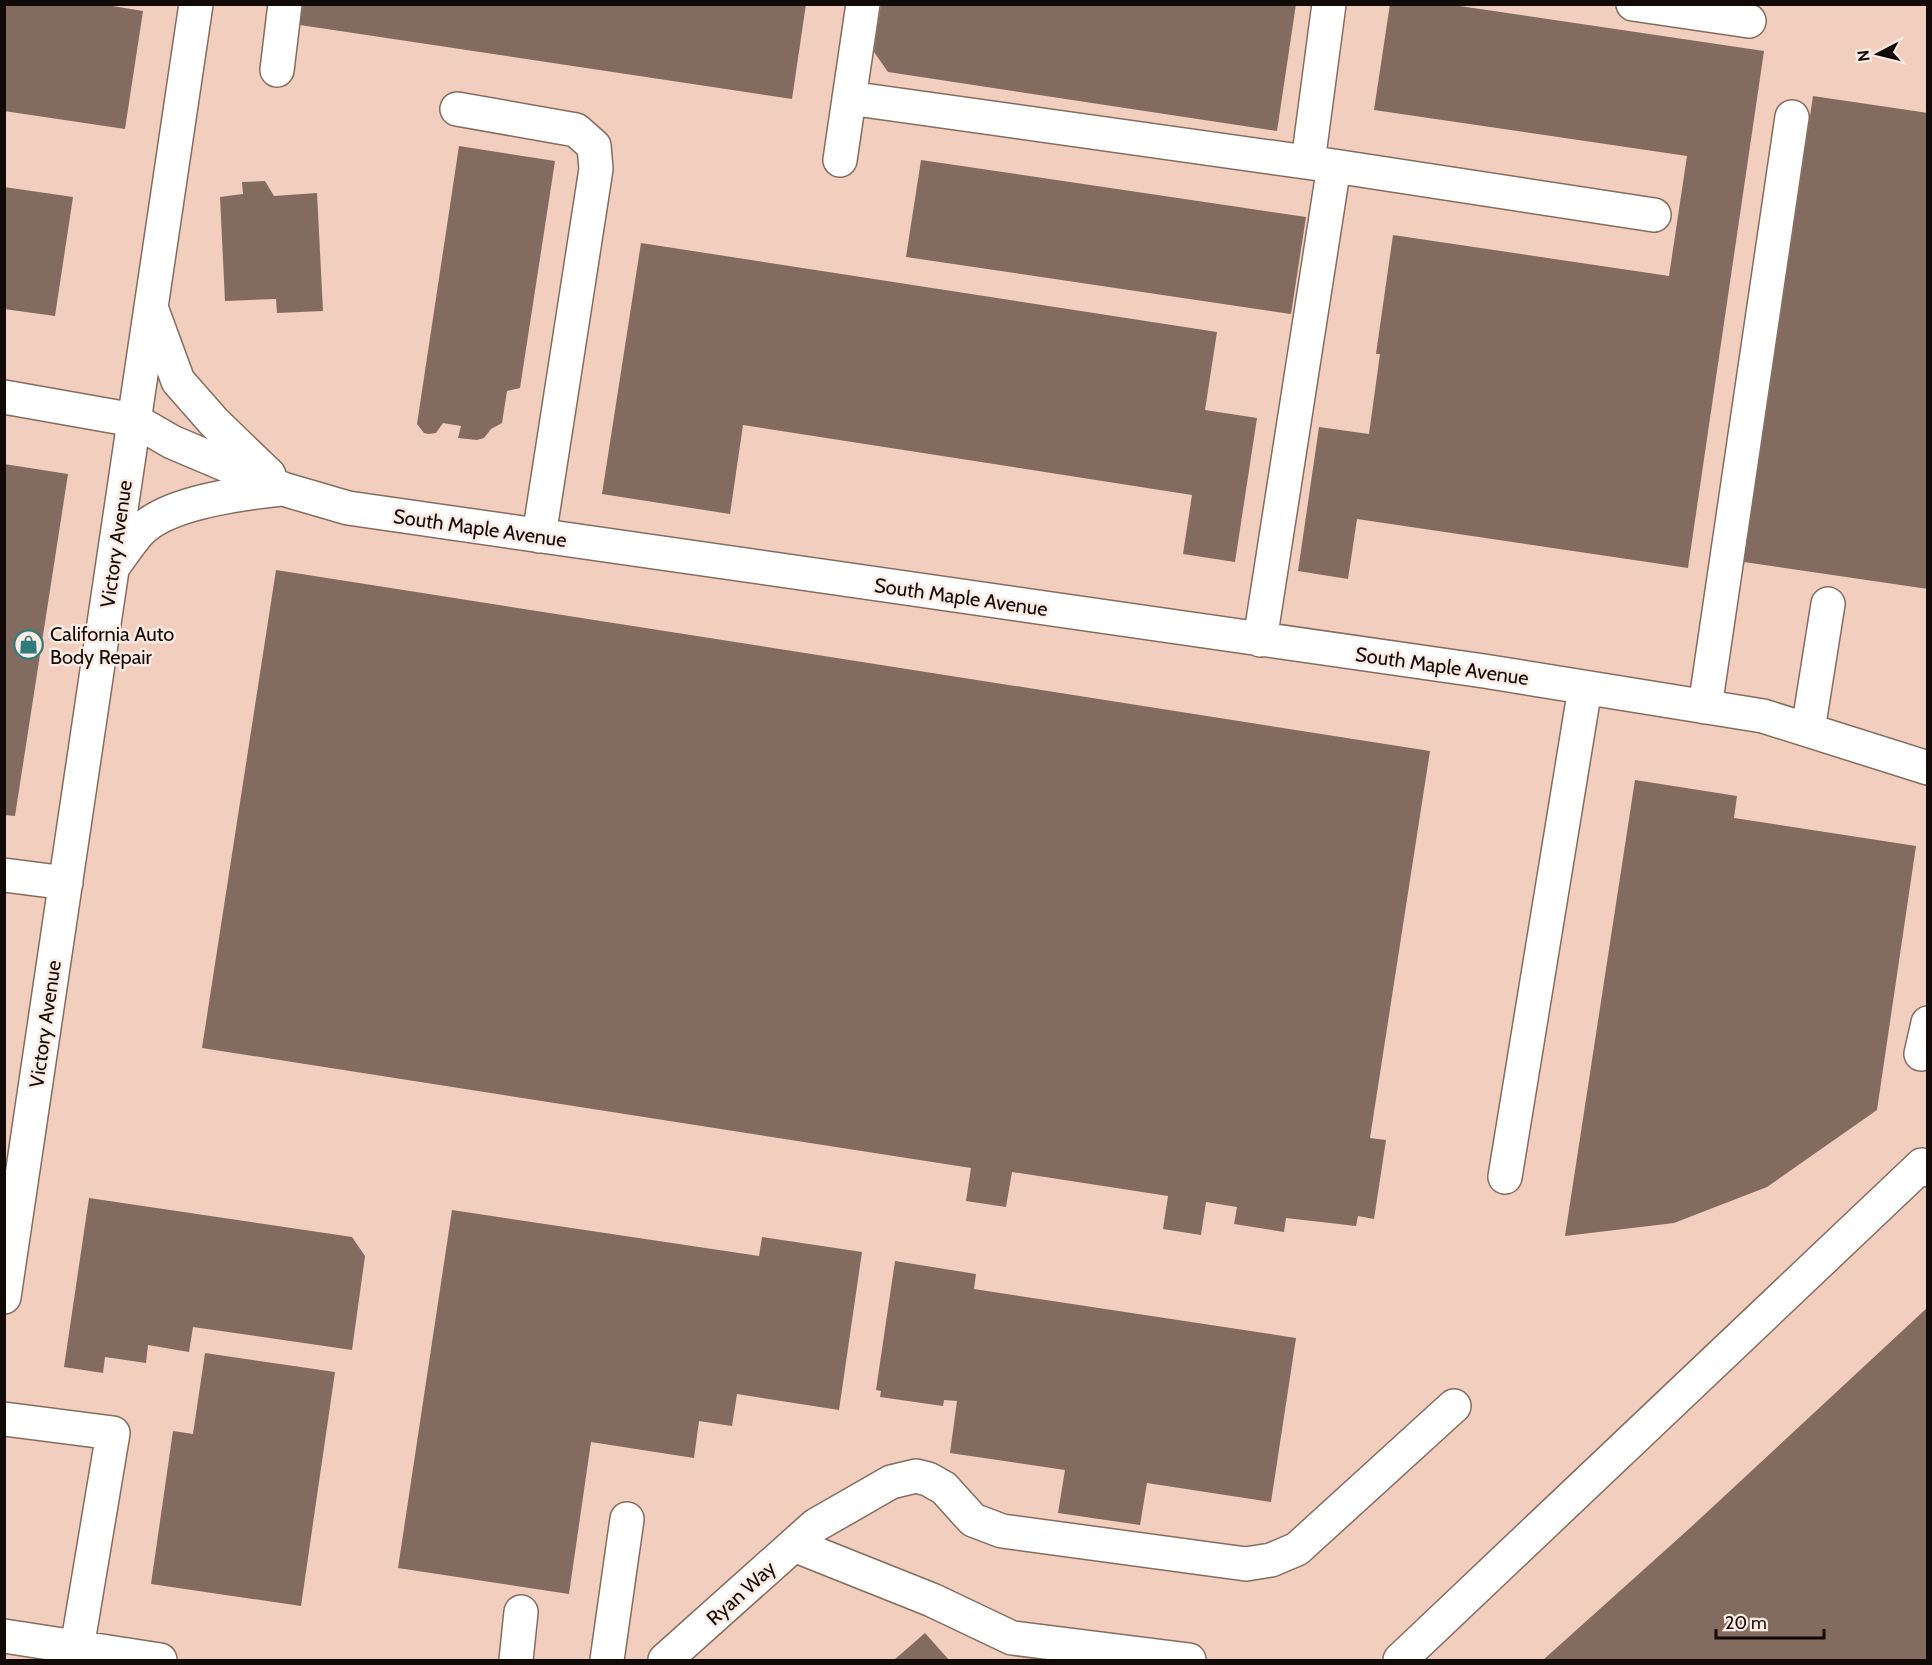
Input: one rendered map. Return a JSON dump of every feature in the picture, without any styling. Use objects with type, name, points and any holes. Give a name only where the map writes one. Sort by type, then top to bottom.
[{"type":"street","name":"Victory Avenue","points":[[6,1278],[196,4]]},
{"type":"street","points":[[277,70],[285,4]]},
{"type":"street","points":[[840,160],[863,4]]},
{"type":"street","points":[[1260,640],[1321,164],[1329,4]]},
{"type":"street","points":[[1633,4],[1749,21]]},
{"type":"street","points":[[849,98],[1321,164],[1654,215]]},
{"type":"street","points":[[457,109],[576,130],[594,146],[596,170],[539,536]]},
{"type":"street","points":[[1705,707],[1792,117]]},
{"type":"street","points":[[151,308],[178,381],[214,422],[283,489]]},
{"type":"street","name":"South Maple Avenue","points":[[4,397],[134,420],[172,442],[283,489],[348,508],[1585,687],[1763,716],[1928,768]]},
{"type":"street","points":[[112,567],[142,529],[171,512],[226,495],[283,489]]},
{"type":"street","points":[[1808,730],[1828,604]]},
{"type":"street","points":[[1505,1177],[1585,687]]},
{"type":"street","points":[[4,874],[66,883]]},
{"type":"street","points":[[1400,1660],[1923,1165],[1928,1170]]},
{"type":"street","name":"Ryan Way","points":[[665,1660],[805,1535],[891,1482],[916,1476],[928,1479],[944,1488],[973,1520],[1002,1531],[1246,1564],[1271,1560],[1297,1549],[1454,1406]]},
{"type":"street","points":[[4,1419],[113,1433],[77,1648]]},
{"type":"street","points":[[607,1660],[627,1519]]},
{"type":"street","points":[[805,1535],[1012,1638],[1189,1660]]},
{"type":"street","points":[[516,1660],[521,1612]]},
{"type":"street","points":[[4,1636],[160,1660]]},
{"type":"shaded area","points":[[5,5],[1927,5],[1927,1660],[5,1660]]},
{"type":"building","points":[[4,4],[100,4],[143,11],[125,129],[4,111]]},
{"type":"building","points":[[303,4],[806,4],[792,99],[300,25]]},
{"type":"building","points":[[881,4],[1296,4],[1277,131],[888,72],[874,52]]},
{"type":"building","points":[[1390,4],[1446,4],[1764,51],[1688,568],[1357,519],[1348,579],[1298,571],[1319,427],[1369,434],[1380,354],[1376,354],[1393,235],[1669,276],[1687,156],[1374,110]]},
{"type":"building","points":[[1813,96],[1928,113],[1928,589],[1744,562]]},
{"type":"building","points":[[459,146],[555,161],[520,388],[507,391],[502,423],[491,429],[484,438],[477,440],[458,438],[461,426],[443,423],[436,433],[429,434],[424,433],[417,424]]},
{"type":"building","points":[[921,160],[1306,217],[1291,314],[906,257]]},
{"type":"building","points":[[265,181],[274,196],[317,193],[323,311],[277,313],[276,299],[225,301],[220,197],[243,194],[242,182]]},
{"type":"building","points":[[4,187],[73,197],[55,316],[4,309]]},
{"type":"building","points":[[641,243],[1217,332],[1205,410],[1257,418],[1235,562],[1183,554],[1192,495],[743,425],[730,514],[602,494]]},
{"type":"building","points":[[4,464],[68,474],[15,816],[4,815]]},
{"type":"building","points":[[276,570],[1430,751],[1370,1138],[1386,1140],[1374,1219],[1358,1216],[1356,1226],[1286,1218],[1284,1232],[1234,1224],[1237,1207],[1206,1202],[1201,1235],[1163,1229],[1168,1196],[1012,1172],[1006,1207],[966,1201],[971,1168],[202,1048]]},
{"type":"building","points":[[1635,780],[1737,796],[1734,818],[1916,846],[1877,1110],[1767,1187],[1674,1223],[1565,1236]]},
{"type":"building","points":[[89,1198],[352,1237],[365,1256],[352,1350],[193,1327],[189,1352],[148,1345],[146,1363],[105,1357],[103,1373],[64,1367]]},
{"type":"building","points":[[452,1210],[759,1256],[762,1237],[862,1252],[839,1410],[737,1394],[732,1426],[699,1421],[694,1458],[591,1442],[569,1594],[398,1568]]},
{"type":"building","points":[[895,1261],[976,1274],[974,1289],[1296,1338],[1271,1502],[1147,1483],[1140,1525],[1058,1513],[1065,1470],[950,1453],[957,1401],[944,1400],[943,1406],[880,1397],[881,1391],[876,1390]]},
{"type":"building","points":[[1928,1307],[1928,1660],[1543,1660],[1690,1528]]},
{"type":"building","points":[[205,1353],[335,1372],[301,1606],[151,1584],[173,1431],[193,1434]]},
{"type":"building","points":[[925,1633],[949,1660],[894,1660]]},
{"type":"place","name":"California Auto Body Repair","points":[[29,645]]}]
